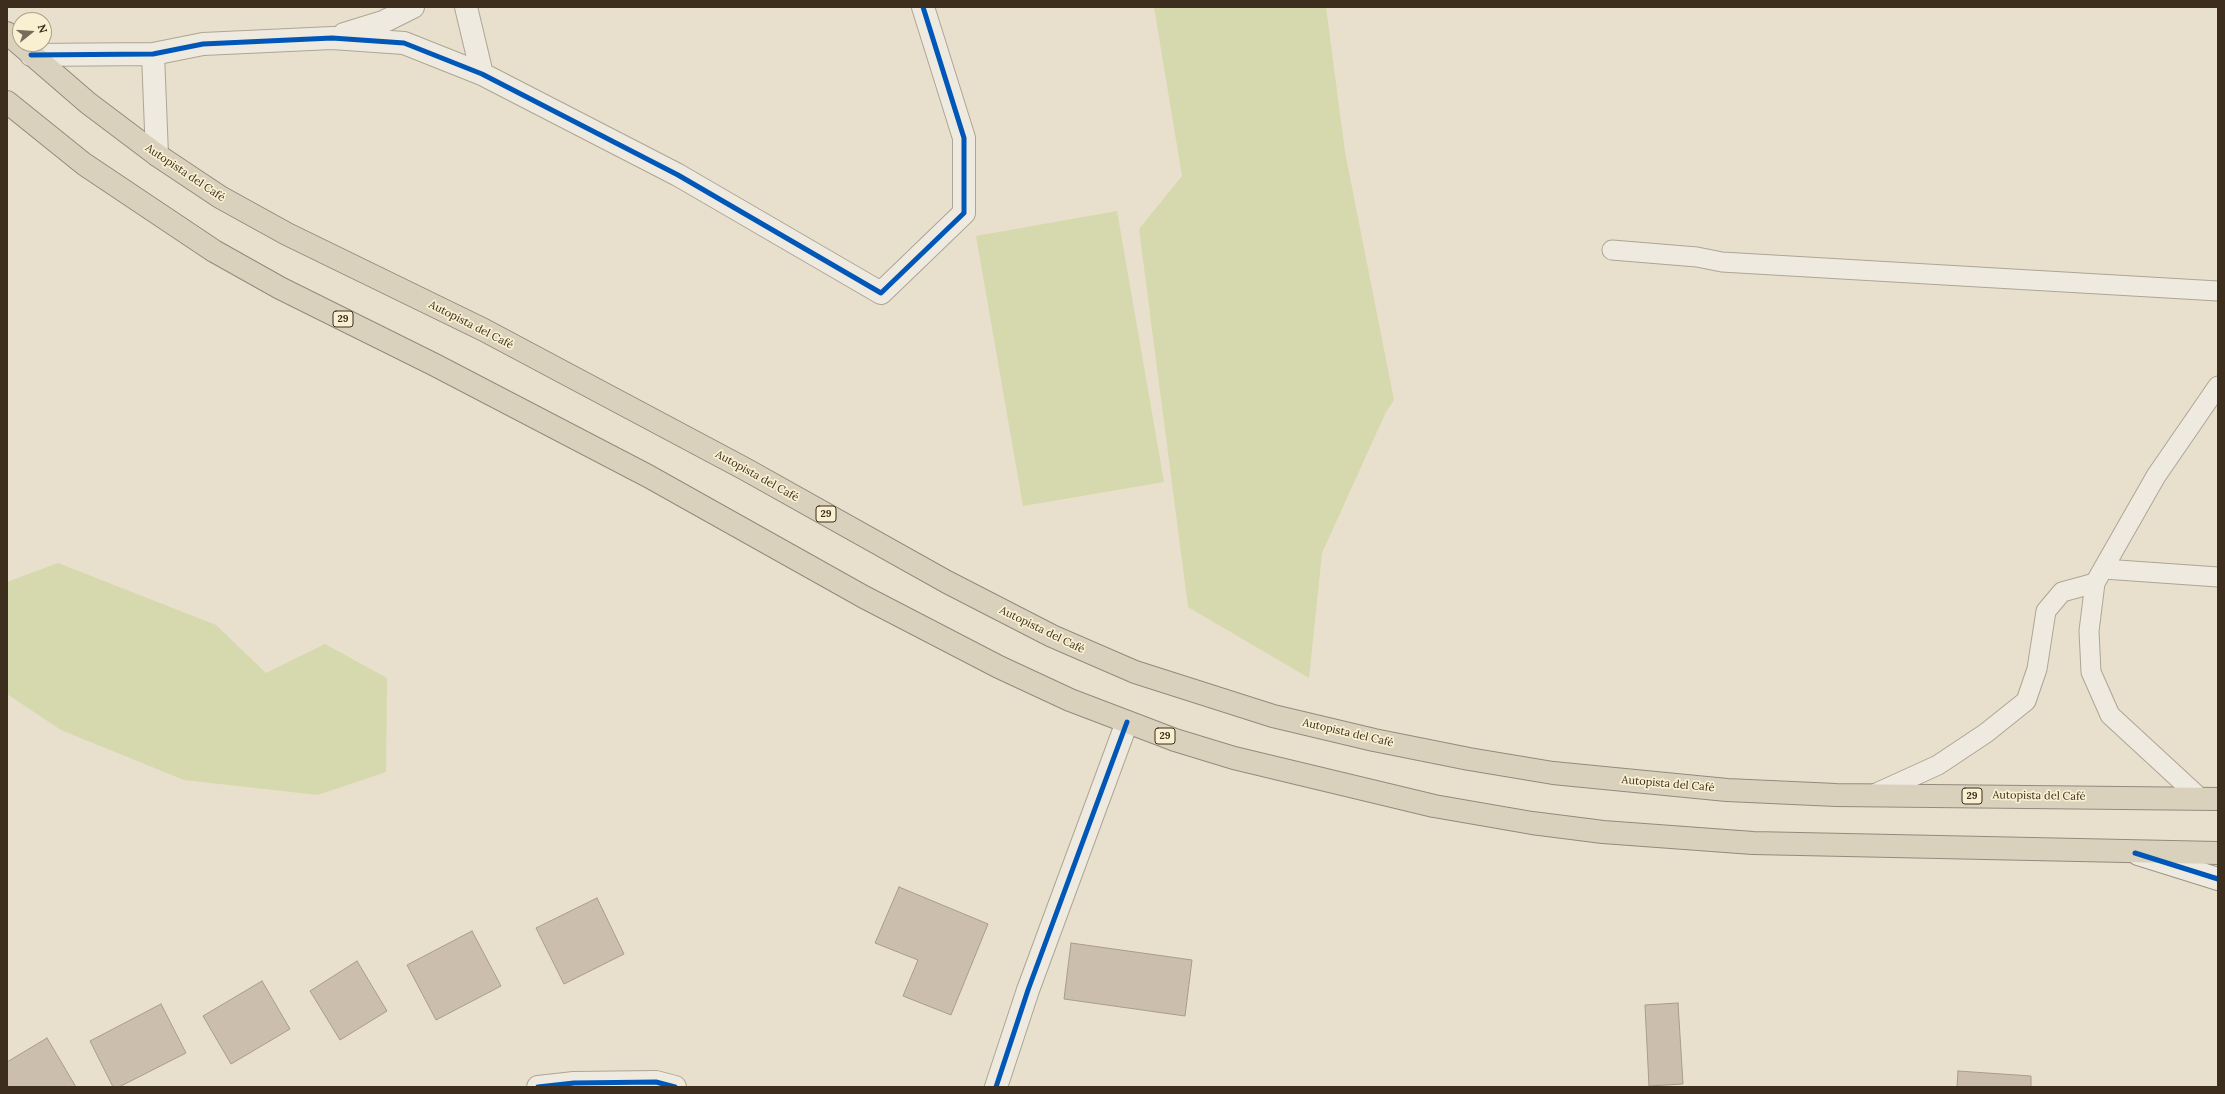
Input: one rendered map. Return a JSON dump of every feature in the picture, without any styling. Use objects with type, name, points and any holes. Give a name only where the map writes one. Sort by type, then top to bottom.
[{"type":"highway","name":"Autopista del Café","points":[[7,33],[30,55],[88,103],[157,155],[220,197],[287,234],[484,330],[745,469],[947,582],[1052,636],[1135,672],[1273,716],[1374,740],[1553,773],[1727,790],[1872,795],[2210,799]]},
{"type":"highway","name":"29","points":[[7,102],[97,172],[214,251],[280,288],[435,365],[648,476],[864,597],[999,667],[1070,700],[1175,740],[1234,758],[1349,787],[1434,806],[1532,823],[1666,838],[1753,844],[2135,853],[2218,853]]},
{"type":"street","points":[[332,38],[383,22],[413,7]]},
{"type":"street","points":[[466,7],[482,74]]},
{"type":"street","points":[[30,55],[153,54],[203,44],[332,38],[404,43],[482,74],[678,175],[881,293],[964,213],[964,138],[923,7]]},
{"type":"street","points":[[153,54],[157,155]]},
{"type":"street","points":[[996,1087],[1028,990],[1127,722]]},
{"type":"street","points":[[2135,853],[2218,879]]},
{"type":"street","points":[[538,1087],[574,1083],[656,1082],[676,1087]]},
{"type":"lane","points":[[1612,250],[1697,257],[1722,262],[2218,291]]},
{"type":"lane","points":[[2210,799],[2110,715],[2091,672],[2089,631],[2100,576],[2156,476],[2218,386]]},
{"type":"lane","points":[[1872,795],[1938,765],[1986,733],[2026,701],[2038,669],[2046,611],[2062,592],[2100,576],[2218,577]]},
{"type":"green space","points":[[1154,7],[1326,7],[1345,152],[1394,400],[1386,412],[1322,553],[1309,678],[1188,607],[1139,229],[1182,176]]},
{"type":"green space","points":[[1117,211],[1164,482],[1023,506],[976,236]]},
{"type":"green space","points":[[58,563],[216,625],[266,673],[325,644],[387,678],[386,772],[318,795],[184,780],[61,730],[7,694],[7,582]]},
{"type":"building","points":[[899,887],[988,924],[951,1015],[903,996],[918,960],[875,943]]},
{"type":"building","points":[[597,898],[624,954],[564,984],[536,928]]},
{"type":"building","points":[[472,931],[501,986],[436,1020],[407,965]]},
{"type":"building","points":[[1071,943],[1192,960],[1185,1016],[1064,999]]},
{"type":"building","points":[[357,961],[387,1011],[340,1040],[310,991]]},
{"type":"building","points":[[262,981],[290,1029],[231,1064],[203,1016]]},
{"type":"building","points":[[1678,1003],[1683,1084],[1649,1086],[1645,1005]]},
{"type":"building","points":[[161,1004],[186,1053],[119,1087],[113,1087],[90,1041]]},
{"type":"building","points":[[47,1038],[76,1087],[7,1087],[7,1062]]},
{"type":"building","points":[[1958,1071],[2031,1076],[2031,1087],[1957,1087]]},
{"type":"cycle path","points":[[31,55],[153,54],[203,44],[332,38],[404,43],[482,74],[678,175],[881,293],[964,213],[964,138],[923,7]]},
{"type":"cycle path","points":[[996,1087],[1028,990],[1127,722]]},
{"type":"cycle path","points":[[2135,853],[2218,879]]},
{"type":"cycle path","points":[[538,1087],[574,1083],[656,1082],[675,1087]]}]
